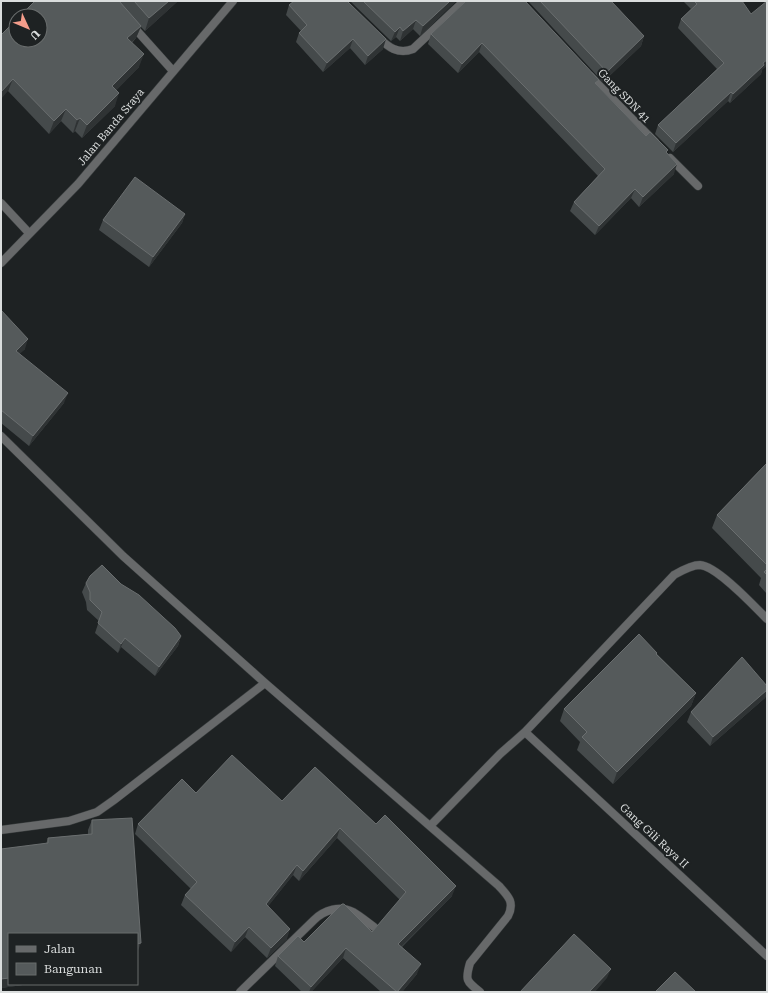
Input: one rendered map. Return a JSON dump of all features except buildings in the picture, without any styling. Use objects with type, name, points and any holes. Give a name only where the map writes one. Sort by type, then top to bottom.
[{"type":"street","name":"Jalan Banda Sraya","points":[[1,263],[78,184],[233,1]]},
{"type":"street","points":[[373,32],[386,45],[393,49],[401,51],[410,50],[464,1]]},
{"type":"street","points":[[126,19],[173,71]]},
{"type":"street","name":"Gang SDN 41","points":[[583,69],[698,186]]},
{"type":"street","points":[[1,203],[29,233]]},
{"type":"street","points":[[1,436],[123,556],[265,683],[499,886],[508,896],[512,909],[504,923],[496,930],[470,963],[466,976],[468,981],[480,992]]},
{"type":"street","points":[[430,826],[500,754],[525,732],[674,575],[699,565],[711,568],[767,619]]},
{"type":"street","points":[[1,830],[69,820],[97,812],[265,683]]},
{"type":"street","name":"Gang Gili Raya II","points":[[525,732],[767,956]]},
{"type":"street","points":[[240,992],[324,912],[335,909],[347,910],[353,912],[374,927]]}]
